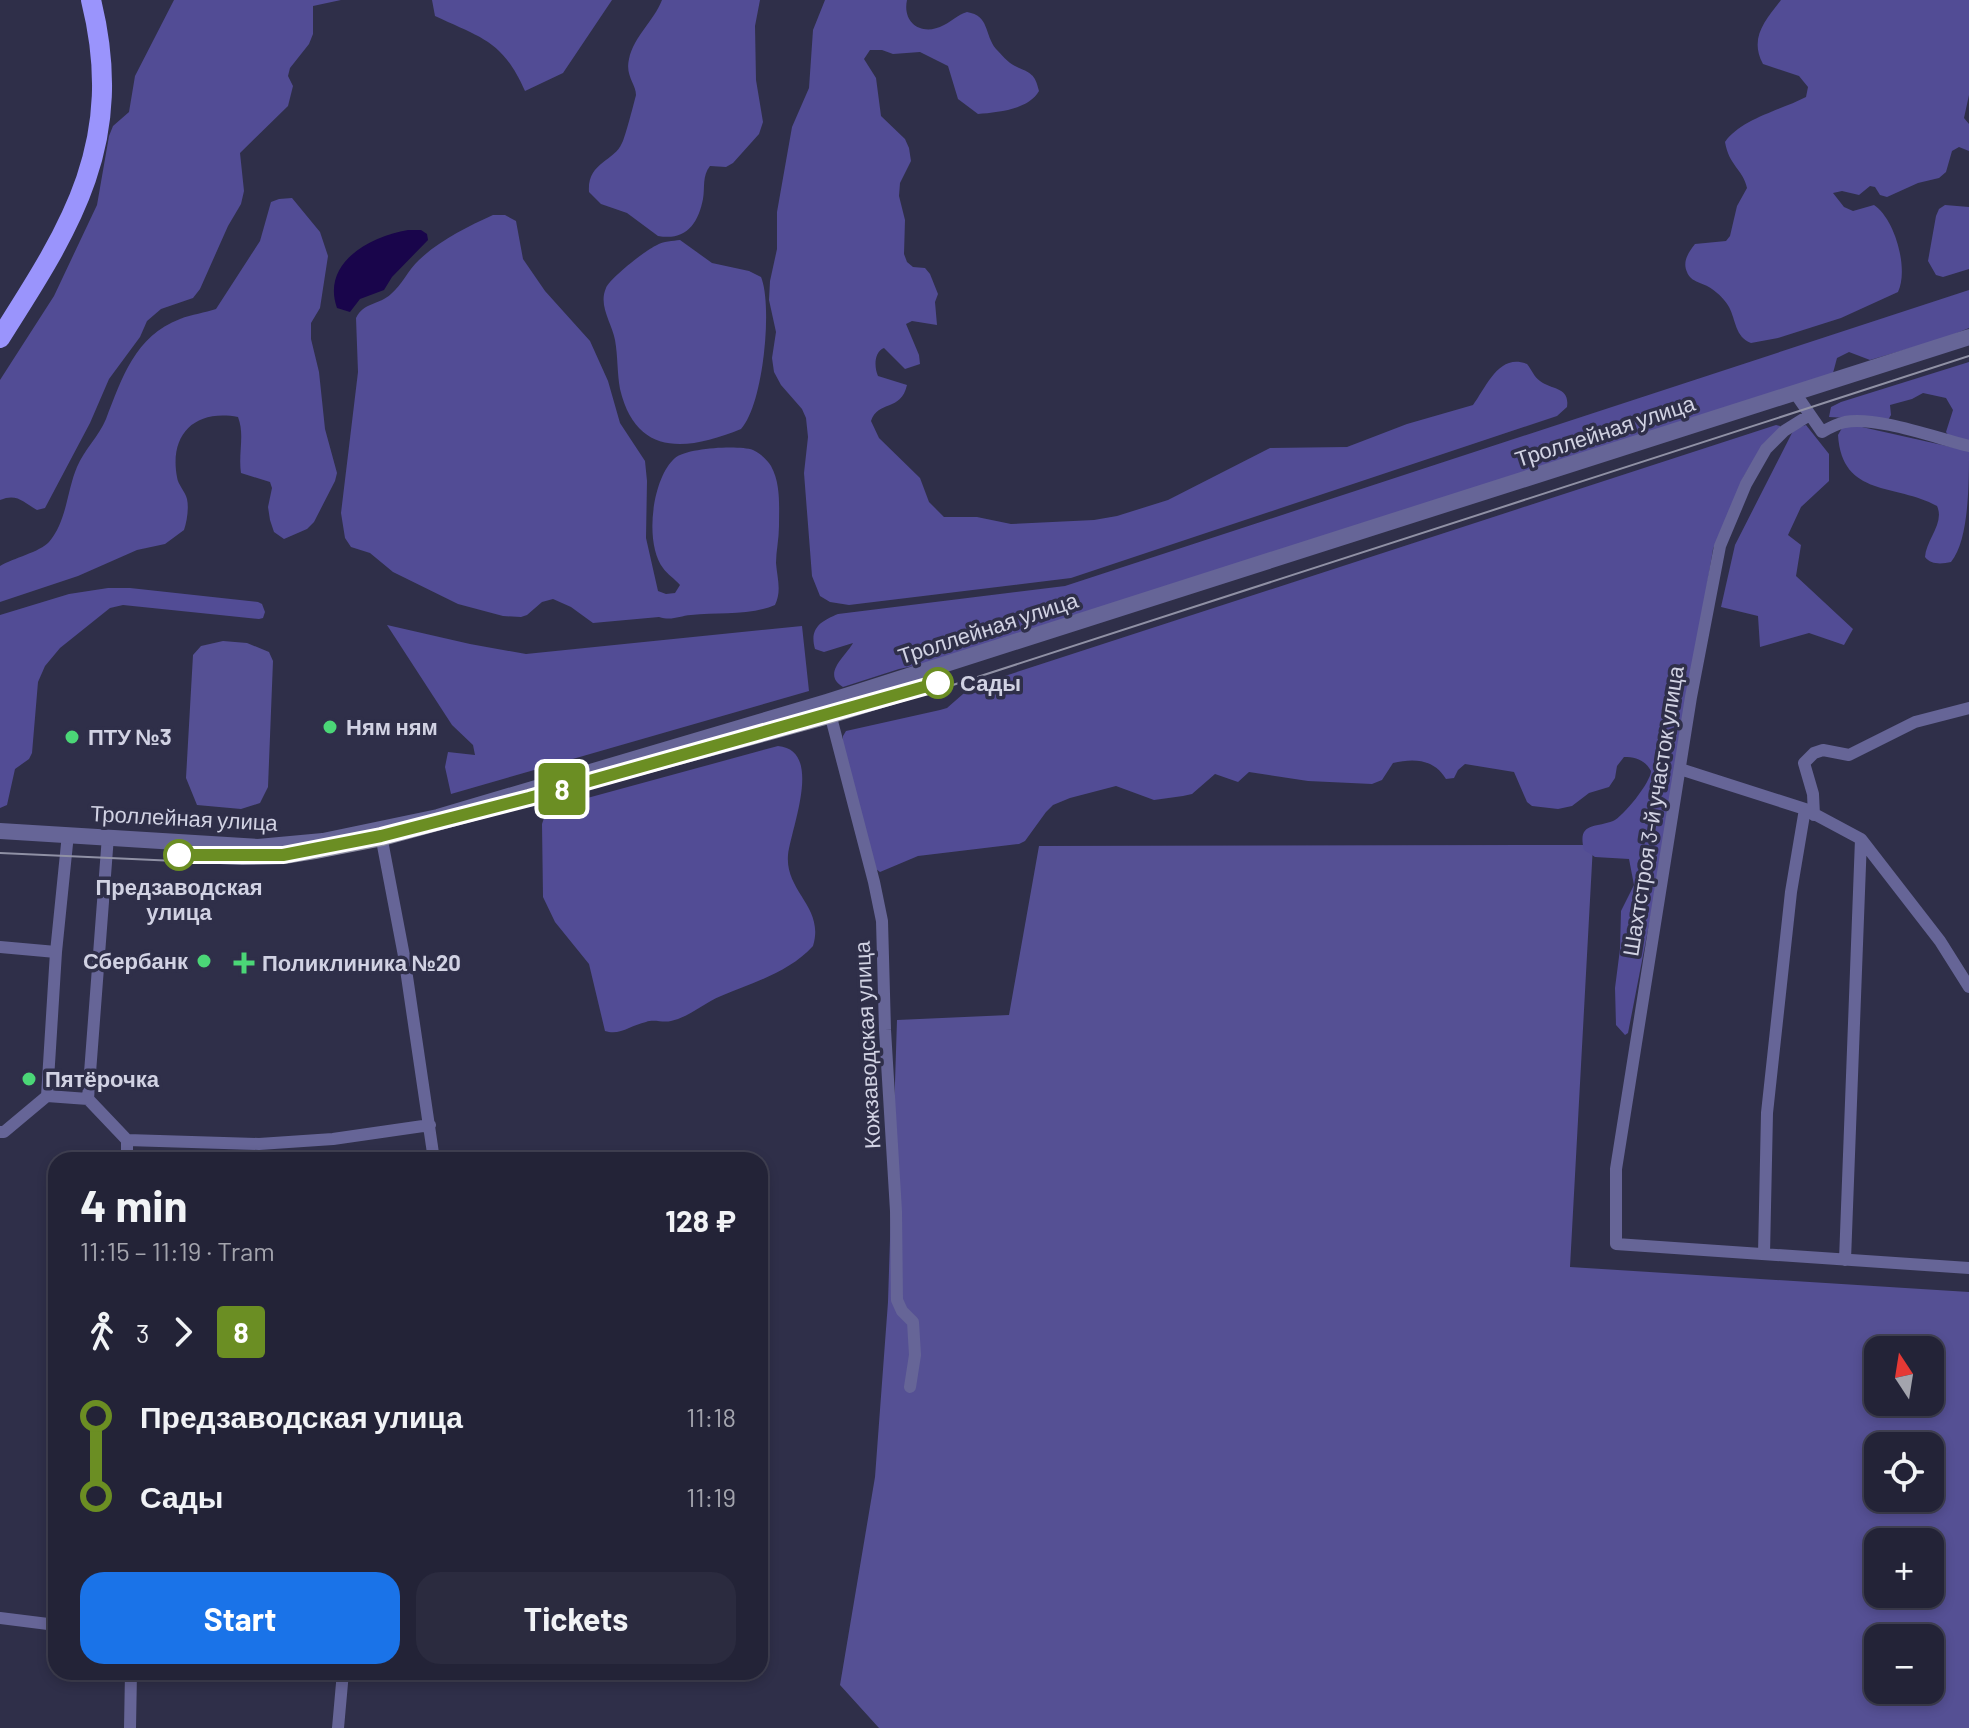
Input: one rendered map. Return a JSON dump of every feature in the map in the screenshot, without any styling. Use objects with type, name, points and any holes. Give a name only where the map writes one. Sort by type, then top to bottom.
[{"type":"main road","points":[[0,320],[54,231],[72,192],[88,134],[92,85],[80,0]]},
{"type":"main road","points":[[0,338],[63,236],[89,175],[102,116],[103,81],[91,0]]},
{"type":"street","name":"Троллейная улица","points":[[0,831],[258,847],[323,841],[490,803],[827,702],[1969,337]]},
{"type":"street","points":[[1795,393],[1808,416],[1822,432],[1840,423],[1858,422],[1884,425],[1969,446]]},
{"type":"street","name":"Шахтстроя 3-й участок улица","points":[[1764,1254],[1616,1244],[1616,1169],[1680,769],[1720,546],[1746,484],[1766,449],[1784,431],[1808,416]]},
{"type":"street","name":"Кожзаводская улица","points":[[827,702],[882,921],[896,1211],[897,1300],[902,1311],[913,1322],[915,1355],[910,1387]]},
{"type":"street","points":[[1969,708],[1915,722],[1849,755],[1823,750],[1810,755],[1804,763],[1813,794],[1791,892],[1767,1113],[1764,1254],[1969,1268]]},
{"type":"street","points":[[1680,769],[1809,812],[1861,839],[1940,941],[1969,987]]},
{"type":"street","points":[[380,830],[404,956],[433,1152]]},
{"type":"street","points":[[47,1096],[56,952],[68,834]]},
{"type":"street","points":[[88,1099],[108,836]]},
{"type":"street","points":[[1845,1260],[1861,839]]},
{"type":"street","points":[[0,947],[56,952]]},
{"type":"street","points":[[1,1135],[47,1096],[88,1099],[127,1140],[127,1152]]},
{"type":"street","points":[[127,1140],[259,1144],[333,1139],[430,1125]]},
{"type":"street","points":[[259,1144],[260,1152]]},
{"type":"street","points":[[0,1618],[48,1624]]},
{"type":"street","points":[[130,1728],[131,1680]]},
{"type":"street","points":[[338,1728],[342,1680]]},
{"type":"shaded area","points":[[174,0],[341,0],[313,6],[313,34],[288,76],[293,86],[288,106],[240,153],[244,191],[241,204],[200,289],[193,298],[161,309],[147,321],[140,337],[109,379],[90,423],[45,508],[37,510],[15,498],[0,500],[0,380],[54,296],[97,205],[109,136],[113,126],[129,112],[135,76]]},
{"type":"shaded area","points":[[432,0],[612,0],[563,73],[525,91],[517,74],[499,51],[478,36],[435,16]]},
{"type":"shaded area","points":[[662,0],[760,0],[755,26],[756,80],[763,122],[759,134],[733,163],[726,167],[710,166],[701,208],[694,223],[683,233],[668,237],[658,236],[627,213],[601,204],[589,192],[592,174],[623,140],[636,95],[628,70],[629,59],[635,43]]},
{"type":"shaded area","points":[[825,0],[907,0],[906,8],[911,21],[915,26],[928,29],[944,25],[967,12],[974,14],[980,17],[996,49],[1010,63],[1031,74],[1039,91],[1020,106],[978,114],[958,99],[948,66],[920,52],[893,54],[870,50],[864,59],[876,78],[881,116],[905,139],[909,148],[911,161],[900,183],[899,196],[905,220],[904,254],[913,267],[925,268],[938,294],[935,302],[937,325],[912,321],[906,324],[920,364],[905,369],[884,348],[878,353],[878,376],[907,385],[900,399],[879,410],[871,421],[879,438],[920,478],[929,502],[944,517],[977,517],[1011,524],[1117,516],[1168,500],[1270,448],[1347,447],[1407,424],[1473,405],[1495,373],[1509,363],[1527,364],[1538,379],[1563,392],[1567,407],[1557,416],[1071,578],[849,605],[830,602],[820,596],[812,576],[804,473],[808,437],[806,418],[774,372],[772,358],[776,332],[769,300],[777,249],[777,212],[792,127],[809,88],[813,30]]},
{"type":"shaded area","points":[[1781,0],[1969,0],[1969,95],[1964,118],[1969,124],[1969,151],[1959,147],[1952,151],[1946,172],[1939,178],[1918,183],[1887,197],[1870,186],[1859,195],[1842,191],[1833,193],[1844,207],[1853,211],[1874,205],[1888,221],[1901,258],[1898,292],[1841,318],[1778,338],[1751,343],[1742,337],[1724,300],[1712,289],[1691,278],[1685,264],[1695,244],[1726,241],[1737,206],[1747,188],[1725,142],[1751,121],[1806,97],[1808,87],[1799,76],[1763,64],[1759,55],[1761,30]]},
{"type":"shaded area","points":[[292,198],[320,232],[328,256],[320,308],[311,323],[311,339],[319,372],[325,429],[337,473],[314,522],[307,529],[284,539],[274,532],[268,507],[272,488],[270,482],[241,473],[238,417],[209,417],[188,428],[177,448],[177,477],[188,503],[184,530],[165,544],[137,550],[78,576],[0,602],[0,566],[39,549],[55,534],[77,467],[103,425],[125,374],[141,347],[165,326],[216,309],[260,241],[271,202]]},
{"type":"shaded area","points":[[1945,205],[1969,207],[1969,269],[1943,277],[1936,275],[1928,261],[1936,216]]},
{"type":"shaded area","points":[[493,215],[505,215],[516,221],[523,259],[545,291],[590,341],[608,381],[620,423],[645,461],[646,538],[658,591],[675,593],[680,585],[657,557],[652,527],[656,495],[667,467],[675,458],[690,452],[746,448],[756,451],[771,466],[778,488],[776,563],[779,589],[775,605],[744,612],[593,623],[571,607],[553,599],[542,602],[527,615],[503,616],[458,604],[393,572],[370,553],[351,547],[345,538],[341,513],[358,372],[356,318],[367,306],[391,294],[415,264],[436,246]]},
{"type":"shaded area","points":[[408,230],[421,230],[427,234],[428,240],[392,277],[384,290],[360,299],[350,312],[337,308],[334,292],[336,278],[352,254],[379,238]]},
{"type":"shaded area","points":[[680,240],[712,263],[749,271],[761,277],[766,310],[764,355],[749,417],[741,429],[702,442],[683,444],[666,443],[651,437],[638,427],[628,411],[620,389],[615,340],[604,301],[609,284],[645,252],[659,244]]},
{"type":"shaded area","points":[[1969,290],[1969,328],[1945,338],[1870,360],[1849,352],[1837,358],[1833,373],[932,662],[843,687],[834,676],[835,671],[853,643],[824,652],[815,649],[814,636],[818,626],[838,614],[1065,586]]},
{"type":"shaded area","points":[[1969,362],[1969,442],[1949,436],[1946,432],[1953,410],[1946,398],[1923,393],[1890,405],[1888,420],[1829,417],[1831,407],[1841,402]]},
{"type":"shaded area","points":[[1806,425],[1829,454],[1829,481],[1801,507],[1788,535],[1801,545],[1796,576],[1853,629],[1844,645],[1809,633],[1760,647],[1758,616],[1721,607],[1735,545],[1794,429]]},
{"type":"shaded area","points":[[1853,425],[1969,451],[1965,526],[1951,562],[1933,563],[1925,557],[1939,519],[1937,506],[1874,486],[1849,469],[1838,435],[1842,428]]},
{"type":"shaded area","points":[[1780,426],[1780,430],[1764,443],[1744,476],[1713,549],[1660,868],[1628,1033],[1625,1035],[1616,1025],[1615,988],[1621,911],[1634,885],[1629,859],[1595,857],[1584,850],[1582,841],[1585,830],[1613,821],[1623,813],[1646,783],[1651,771],[1649,767],[1632,758],[1624,757],[1609,787],[1589,793],[1572,806],[1558,809],[1532,806],[1527,802],[1514,772],[1465,764],[1454,778],[1446,779],[1436,767],[1416,761],[1393,763],[1382,780],[1372,784],[1308,781],[1249,772],[1238,782],[1215,774],[1192,794],[1154,800],[1116,786],[1053,805],[1025,841],[1019,844],[918,856],[880,872],[876,869],[843,744],[846,731],[947,708],[971,687]]},
{"type":"shaded area","points":[[108,588],[258,602],[265,612],[259,619],[123,605],[110,608],[60,648],[45,666],[38,682],[32,753],[15,769],[7,805],[0,808],[0,615],[69,594]]},
{"type":"shaded area","points":[[387,625],[526,654],[802,626],[809,691],[451,794],[445,767],[448,752],[475,755],[473,745],[452,725]]},
{"type":"shaded area","points":[[223,641],[247,643],[269,652],[273,661],[268,787],[260,803],[241,809],[197,805],[186,778],[193,655],[201,646]]},
{"type":"shaded area","points":[[778,746],[792,751],[799,761],[802,775],[788,855],[792,879],[814,921],[813,946],[782,970],[678,1019],[649,1021],[616,1032],[605,1031],[589,964],[555,922],[543,897],[542,824],[547,809]]},
{"type":"shaded area","points":[[1593,845],[1570,1267],[1969,1292],[1969,1728],[879,1728],[840,1685],[875,1477],[888,1302],[897,1020],[1009,1015],[1039,846]]},
{"type":"tram line","points":[[0,853],[242,864],[285,863],[383,845],[925,694],[1969,356]]},
{"type":"tram line","name":"8","points":[[179,855],[283,855],[381,836],[529,798],[938,683]]},
{"type":"place","name":"Сады","points":[[938,683]]},
{"type":"place","name":"Ням ням","points":[[330,727]]},
{"type":"place","name":"ПТУ №3","points":[[72,737]]},
{"type":"place","name":"Предзаводская улица","points":[[179,855]]},
{"type":"place","name":"Сбербанк","points":[[204,961]]},
{"type":"place","name":"Поликлиника №20","points":[[244,963]]},
{"type":"place","name":"Пятёрочка","points":[[29,1079]]}]
